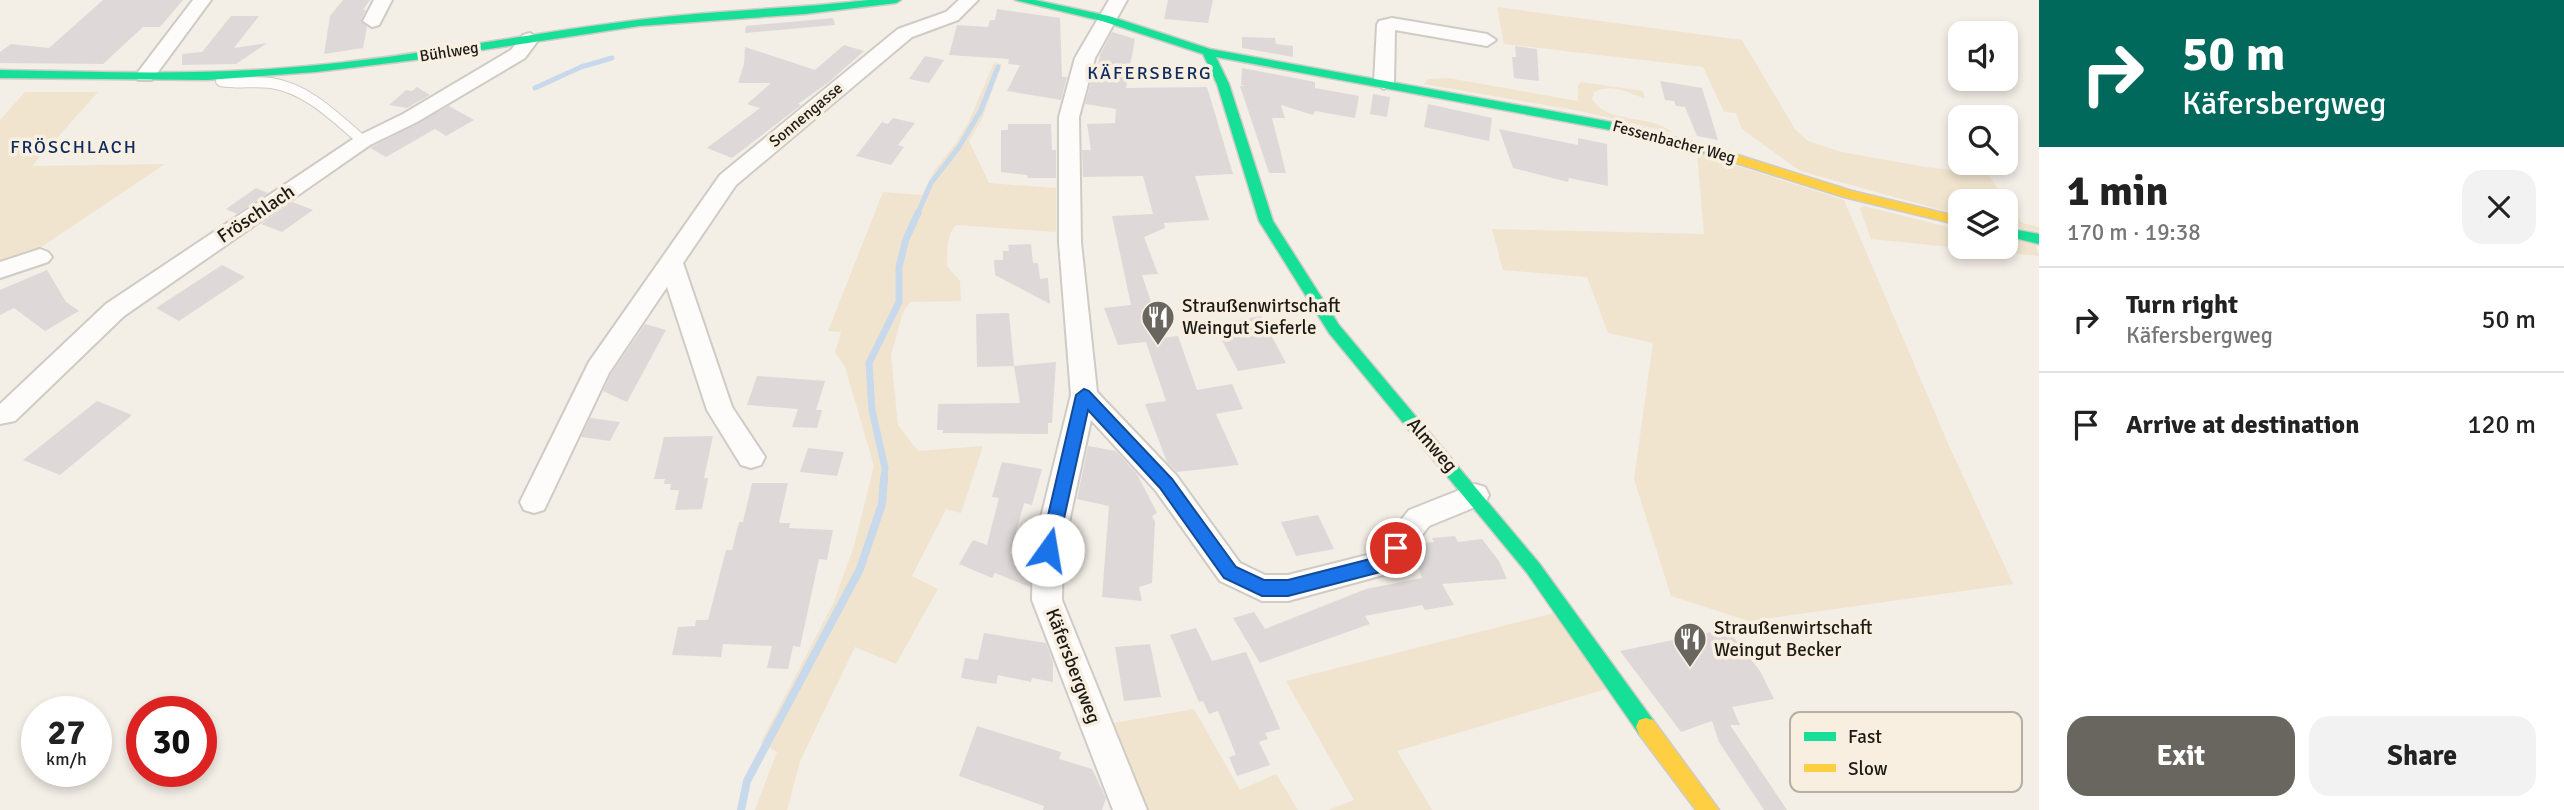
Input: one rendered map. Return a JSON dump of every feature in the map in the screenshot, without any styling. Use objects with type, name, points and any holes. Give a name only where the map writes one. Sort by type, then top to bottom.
[{"type":"street","points":[[145,76],[202,0]]},
{"type":"street","points":[[372,21],[383,0]]},
{"type":"street","name":"Bühlweg","points":[[0,74],[207,76],[316,69],[639,23],[805,11],[896,0]]},
{"type":"street","name":"Sonnengasse","points":[[534,502],[598,369],[728,180],[905,33],[952,16],[969,0]]},
{"type":"street","points":[[1020,0],[1112,9]]},
{"type":"street","name":"Fessenbacher Weg","points":[[1112,9],[1208,52],[1628,129],[1751,162],[1849,194],[1948,218]]},
{"type":"street","name":"Käfersbergweg","points":[[1112,9],[1085,58],[1069,117],[1067,136],[1070,242],[1084,395],[1048,550],[1047,600],[1130,810]]},
{"type":"street","points":[[1384,83],[1387,25],[1487,40]]},
{"type":"street","name":"Fröschlach","points":[[0,414],[6,414],[115,310],[363,141],[411,118],[518,54],[530,39]]},
{"type":"street","name":"Almweg","points":[[1208,52],[1223,84],[1266,221],[1334,329],[1534,568],[1618,691],[1709,810]]},
{"type":"street","points":[[2018,235],[2039,239]]},
{"type":"street","points":[[0,270],[40,257]]},
{"type":"street","points":[[671,263],[720,410],[751,457]]},
{"type":"street","points":[[1084,395],[1166,483],[1230,572],[1262,588],[1288,588],[1384,563],[1419,518],[1475,495]]},
{"type":"lane","points":[[207,76],[225,82],[274,83],[296,90],[363,141]]},
{"type":"shaded area","points":[[1497,7],[1742,40],[1795,129],[1808,141],[1841,152],[1948,169],[1948,175],[1989,175],[1998,189],[1948,189],[1948,212],[1800,171],[1742,129],[1736,113],[1724,112],[1703,67],[1504,44]]},
{"type":"shaded area","points":[[994,63],[1002,64],[982,119],[969,141],[989,183],[1056,188],[1056,232],[956,225],[949,239],[947,266],[960,281],[961,301],[910,302],[903,312],[891,355],[898,425],[918,451],[983,446],[961,513],[946,509],[912,576],[938,589],[896,664],[855,647],[800,761],[787,810],[755,810],[777,752],[761,742],[833,604],[854,546],[874,466],[845,367],[835,352],[841,332],[828,331],[883,192],[922,195],[934,171],[969,121]]},
{"type":"shaded area","points":[[1448,78],[1578,101],[1578,86],[1581,82],[1643,91],[1645,99],[1606,88],[1594,92],[1592,99],[1609,113],[1653,123],[1673,133],[1580,111],[1424,84],[1428,79]]},
{"type":"shaded area","points":[[25,92],[98,92],[32,166],[165,164],[28,256],[0,265],[0,120]]},
{"type":"shaded area","points":[[1697,153],[1844,200],[1950,448],[2013,584],[1749,621],[1671,596],[1634,479],[1653,343],[1608,333],[1587,277],[1503,270],[1492,229],[1704,234]]},
{"type":"shaded area","points":[[1864,206],[1948,227],[1948,247],[1871,239],[1860,208]]},
{"type":"shaded area","points":[[2018,217],[2022,223],[2039,227],[2039,232],[2018,228]]},
{"type":"shaded area","points":[[2018,241],[2035,244],[2039,256],[2018,254]]},
{"type":"shaded area","points":[[1558,612],[1606,689],[1397,751],[1432,810],[1328,810],[1354,800],[1286,681]]},
{"type":"shaded area","points":[[1194,709],[1240,790],[1276,774],[1298,810],[1139,810],[1108,724]]},
{"type":"building","points":[[103,0],[183,0],[160,27],[143,27],[103,64],[0,63],[0,52],[11,44],[49,48]]},
{"type":"building","points":[[343,0],[370,0],[363,10],[366,10],[361,20],[367,27],[363,48],[324,54],[330,16]]},
{"type":"building","points":[[1168,0],[1213,0],[1208,23],[1164,19]]},
{"type":"building","points":[[997,9],[1060,18],[1062,77],[1067,77],[1061,100],[1007,91],[1020,65],[1008,64],[1009,59],[949,55],[957,25],[988,27],[990,20],[995,20]]},
{"type":"building","points":[[231,16],[259,16],[234,48],[267,43],[236,64],[182,65],[182,54],[202,52]]},
{"type":"building","points":[[833,18],[835,25],[745,33],[746,26]]},
{"type":"building","points":[[1112,32],[1135,39],[1126,88],[1207,87],[1233,174],[1195,176],[1209,220],[1164,223],[1165,228],[1144,237],[1158,274],[1142,275],[1163,338],[1178,336],[1197,390],[1232,384],[1243,409],[1216,414],[1239,465],[1177,472],[1167,462],[1145,404],[1166,401],[1146,342],[1118,345],[1104,308],[1131,305],[1112,216],[1153,214],[1143,176],[1083,177],[1082,150],[1091,150],[1087,124],[1115,123],[1116,109],[1085,104],[1091,81],[1095,82],[1100,55]]},
{"type":"building","points":[[1242,37],[1275,38],[1276,44],[1293,46],[1293,57],[1242,48]]},
{"type":"building","points":[[844,45],[864,51],[829,82],[798,104],[801,105],[732,158],[707,148],[760,108],[747,104],[771,83],[738,83],[744,64],[745,47],[815,70]]},
{"type":"building","points":[[1515,46],[1537,49],[1539,81],[1514,78],[1512,57],[1516,57]]},
{"type":"building","points":[[925,56],[944,60],[929,83],[909,79]]},
{"type":"building","points":[[1242,68],[1315,82],[1315,88],[1359,96],[1355,118],[1315,111],[1313,115],[1281,105],[1285,118],[1272,118],[1286,173],[1269,173],[1240,86],[1245,86],[1241,85]]},
{"type":"building","points":[[1660,81],[1702,88],[1718,140],[1697,136],[1685,107],[1665,100]]},
{"type":"building","points":[[417,87],[430,95],[407,108],[389,105],[406,90],[412,91]]},
{"type":"building","points":[[1373,94],[1390,97],[1387,117],[1370,114]]},
{"type":"building","points":[[1428,104],[1492,118],[1489,141],[1424,127]]},
{"type":"building","points":[[449,106],[474,120],[446,136],[435,129],[386,157],[370,148]]},
{"type":"building","points":[[893,118],[915,123],[898,145],[904,147],[891,165],[856,156],[882,122],[888,124]]},
{"type":"building","points":[[1008,124],[1051,124],[1052,150],[1056,150],[1056,178],[1028,178],[1027,175],[1001,172],[1001,130],[1008,130]]},
{"type":"building","points":[[1499,129],[1578,145],[1578,138],[1607,144],[1608,186],[1569,178],[1568,182],[1513,168]]},
{"type":"building","points":[[256,188],[268,193],[237,214],[226,209]]},
{"type":"building","points":[[292,202],[313,210],[282,232],[261,224]]},
{"type":"building","points":[[1031,244],[1033,263],[1038,263],[1040,279],[1048,278],[1050,304],[995,275],[994,260],[1003,260],[1003,251],[1009,251],[1008,245]]},
{"type":"building","points":[[222,265],[245,277],[179,321],[156,308]]},
{"type":"building","points":[[47,270],[66,302],[79,311],[45,331],[14,308],[0,315],[0,290]]},
{"type":"building","points":[[1009,313],[1014,366],[977,367],[976,314]]},
{"type":"building","points":[[1261,316],[1286,363],[1238,371],[1214,325]]},
{"type":"building","points":[[645,324],[666,330],[627,402],[603,391],[611,374]]},
{"type":"building","points":[[1056,362],[1052,423],[1048,423],[1048,434],[943,433],[943,430],[937,430],[938,404],[1020,403],[1014,366]]},
{"type":"building","points":[[757,376],[825,381],[816,410],[822,410],[817,428],[792,427],[798,409],[747,405]]},
{"type":"building","points":[[97,401],[132,415],[60,475],[23,460]]},
{"type":"building","points":[[590,418],[620,422],[610,441],[581,437]]},
{"type":"building","points":[[713,436],[704,478],[708,478],[702,509],[675,510],[679,490],[670,490],[671,484],[664,484],[665,479],[654,479],[664,437]]},
{"type":"building","points":[[1088,446],[1116,451],[1137,474],[1157,513],[1152,516],[1155,522],[1152,583],[1139,587],[1142,601],[1102,597],[1109,506],[1077,499]]},
{"type":"building","points":[[808,448],[844,452],[837,476],[800,472]]},
{"type":"building","points":[[1002,462],[1042,469],[1032,505],[1024,503],[1010,554],[1030,562],[1030,587],[995,573],[992,578],[959,564],[973,540],[987,545],[999,498],[992,497]]},
{"type":"building","points":[[752,483],[788,483],[779,523],[790,523],[789,528],[833,530],[827,560],[819,559],[800,647],[793,646],[788,669],[767,668],[772,646],[723,644],[721,657],[672,655],[678,627],[695,626],[696,620],[708,620],[726,550],[732,550],[739,522],[743,522]]},
{"type":"building","points":[[1318,515],[1334,549],[1296,556],[1281,522]]},
{"type":"building","points":[[1455,536],[1458,542],[1482,539],[1499,561],[1507,579],[1442,584],[1454,605],[1425,610],[1422,605],[1365,616],[1370,624],[1260,663],[1233,618],[1254,612],[1265,629],[1366,589],[1422,578],[1413,552],[1419,543],[1434,542],[1432,538]]},
{"type":"building","points":[[1196,628],[1212,661],[1246,652],[1280,729],[1265,733],[1268,739],[1259,742],[1270,765],[1237,776],[1229,757],[1236,755],[1218,711],[1209,714],[1203,701],[1199,702],[1170,635]]},
{"type":"building","points":[[1727,629],[1760,671],[1774,699],[1732,707],[1740,725],[1730,725],[1787,810],[1764,810],[1719,742],[1712,721],[1681,732],[1620,651]]},
{"type":"building","points":[[984,633],[1046,643],[1053,662],[1053,682],[1032,678],[1031,682],[998,675],[996,684],[961,678],[965,658],[978,660]]},
{"type":"building","points":[[1150,644],[1161,697],[1124,701],[1115,647]]},
{"type":"building","points":[[977,726],[1061,752],[1059,759],[1092,769],[1106,798],[1102,810],[1043,810],[1044,806],[959,776]]},
{"type":"waterway","points":[[535,88],[581,67],[612,58]]},
{"type":"waterway","points":[[917,215],[931,183],[959,147],[981,110],[998,67]]},
{"type":"waterway","points":[[884,480],[885,468],[872,410],[869,363],[899,302],[899,267],[906,239],[918,213]]},
{"type":"waterway","points":[[741,810],[747,781],[860,569],[882,504],[884,479]]},
{"type":"traffic: fast","points":[[0,74],[207,76],[316,69],[423,56],[639,23],[805,11],[896,0]]},
{"type":"traffic: fast","points":[[1020,0],[1105,18],[1208,52],[1628,129],[1718,153]]},
{"type":"traffic: fast","points":[[1208,52],[1223,84],[1266,221],[1334,329],[1533,568],[1646,727]]},
{"type":"traffic: fast","points":[[2018,235],[2039,239]]},
{"type":"traffic: slow","points":[[1718,153],[1849,194],[1948,218]]},
{"type":"traffic: slow","points":[[1646,727],[1709,810]]},
{"type":"place","name":"Straußenwirtschaft Weingut Sieferle","points":[[1158,347]]},
{"type":"place","name":"Straußenwirtschaft Weingut Becker","points":[[1690,669]]},
{"type":"district","name":"KÄFERSBERG","points":[[1150,73]]},
{"type":"district","name":"FRÖSCHLACH","points":[[74,147]]},
{"type":"route","points":[[1048,550],[1084,395],[1166,483],[1230,572],[1262,588],[1288,588],[1384,563],[1396,548]]}]
